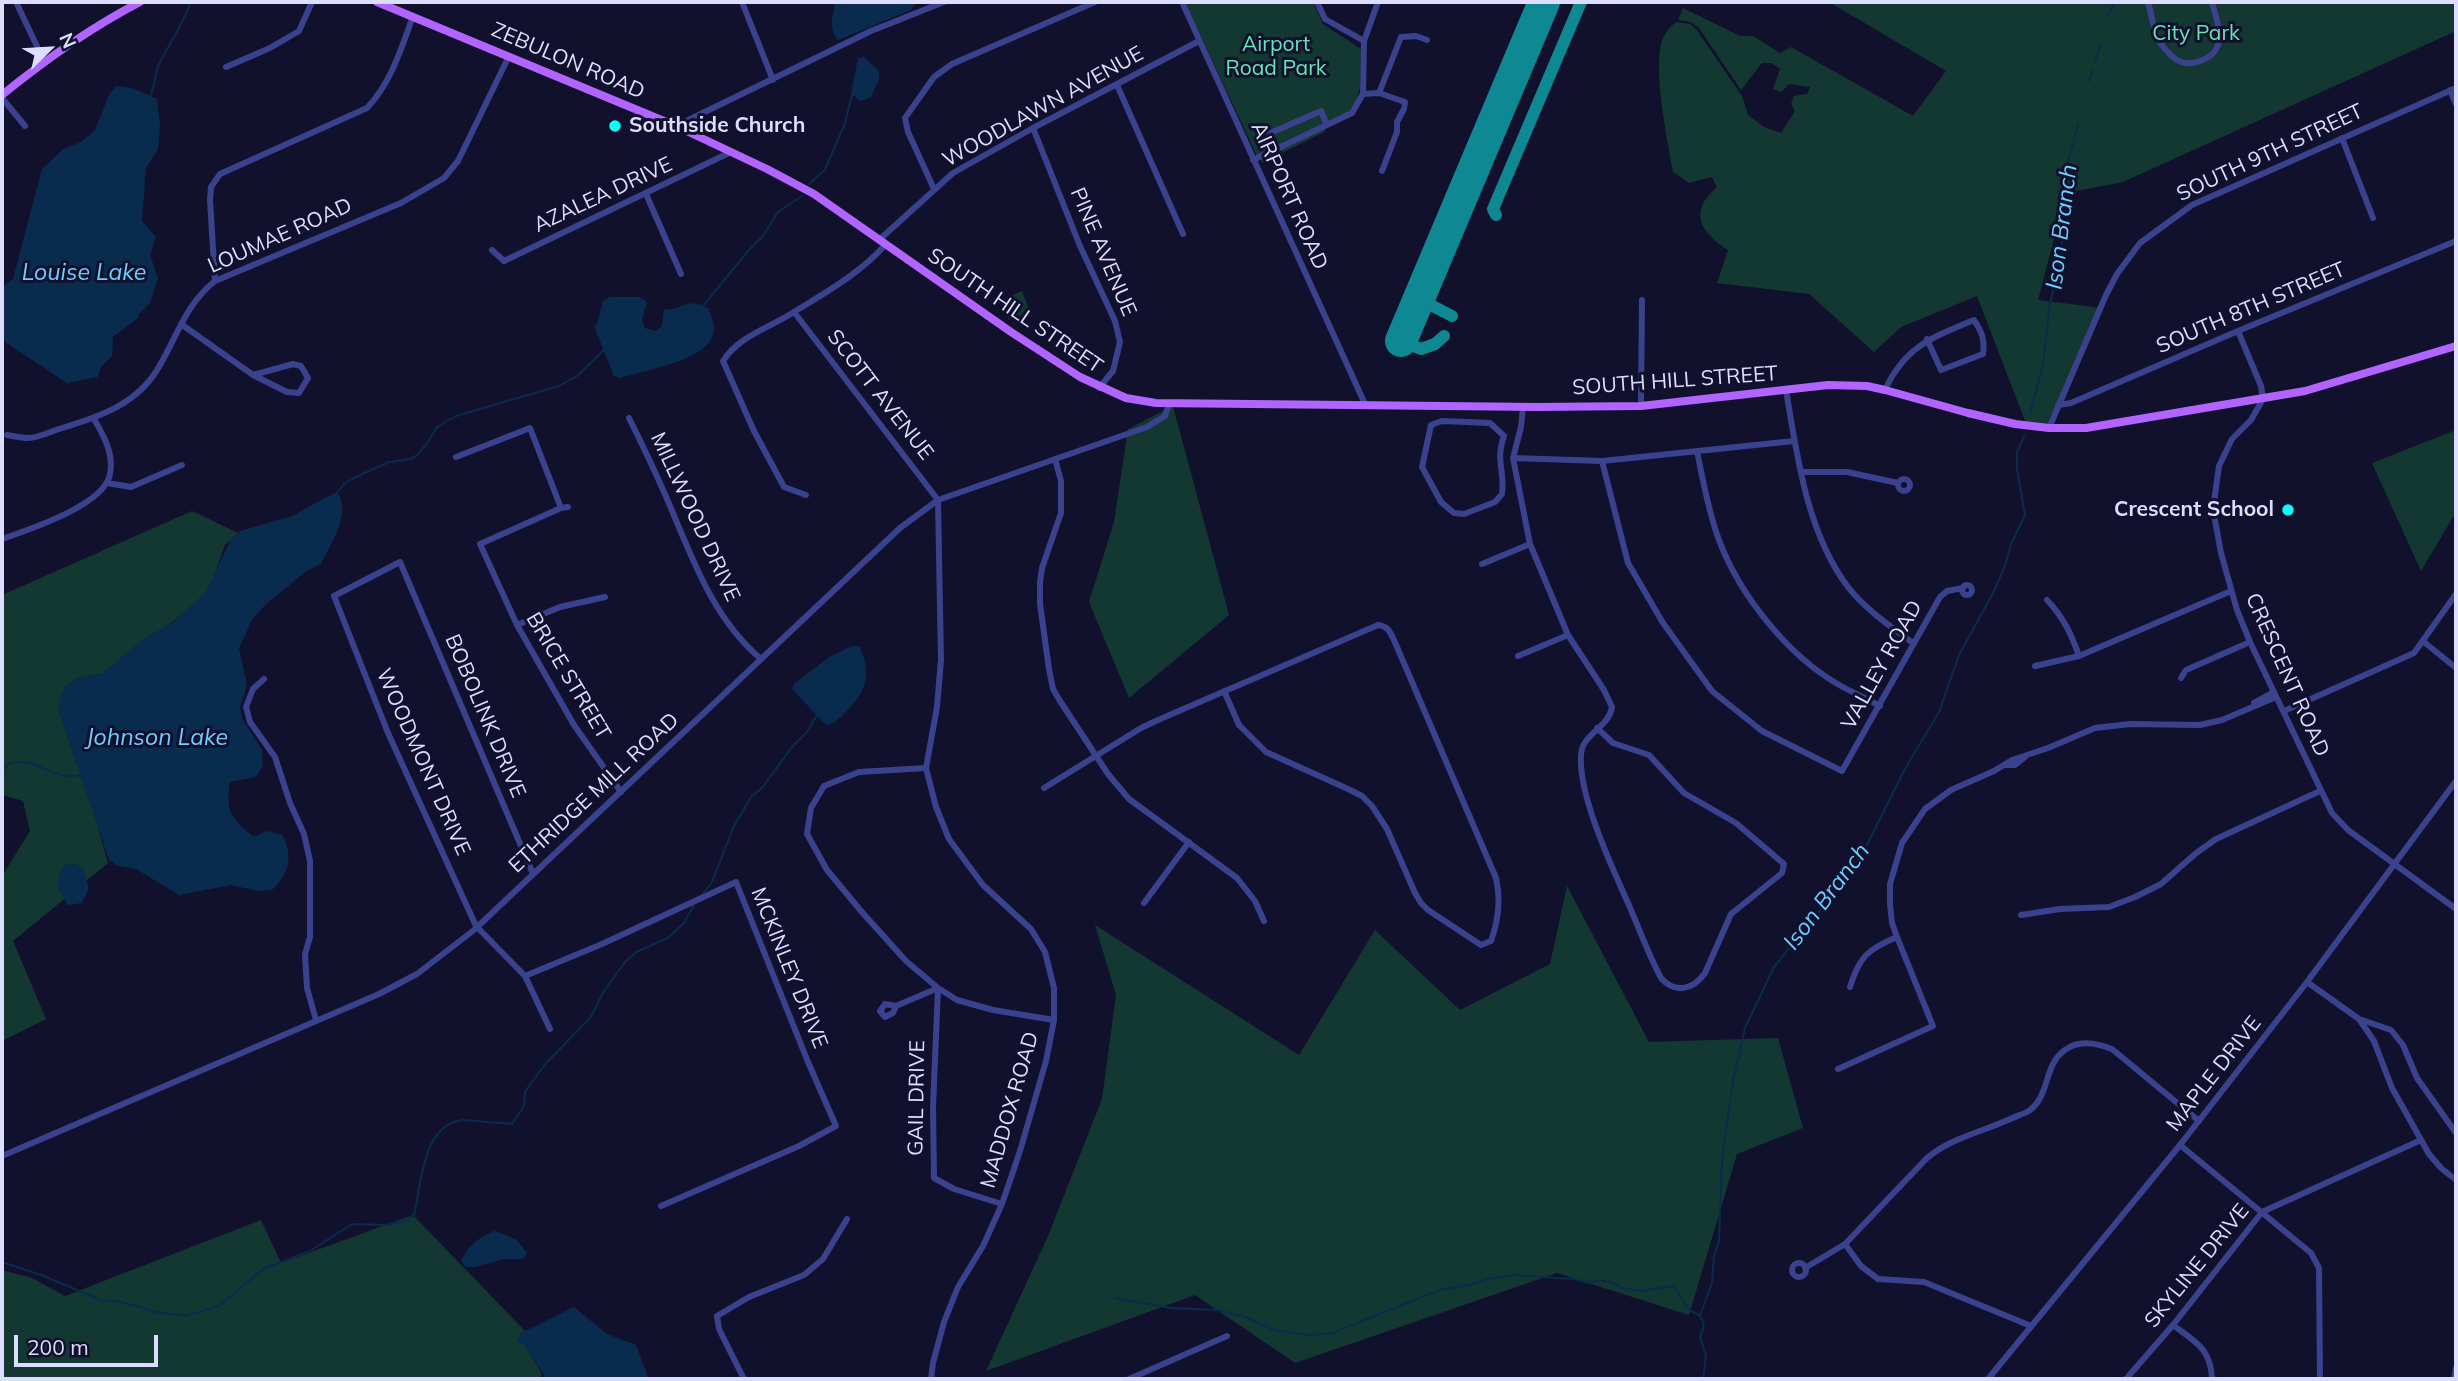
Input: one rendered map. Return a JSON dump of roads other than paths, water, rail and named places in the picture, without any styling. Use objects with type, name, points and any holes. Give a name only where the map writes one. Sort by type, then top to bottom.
[{"type":"main road","points":[[2,96],[77,38],[138,2]]},
{"type":"main road","name":"ZEBULON ROAD","points":[[377,2],[676,126],[732,152],[814,194],[883,242]]},
{"type":"main road","name":"SOUTH HILL STREET","points":[[883,242],[1011,332],[1100,388],[1126,398],[1169,404],[1642,406],[1828,385],[1867,386],[1989,419],[2049,428],[2097,427],[2325,386],[2456,346]]},
{"type":"street","points":[[16,2],[44,61]]},
{"type":"street","points":[[226,67],[270,48],[299,31],[312,2]]},
{"type":"street","points":[[742,2],[773,80]]},
{"type":"street","points":[[676,126],[871,31],[944,2]]},
{"type":"street","points":[[934,189],[908,132],[905,118],[934,77],[952,64],[1095,2]]},
{"type":"street","name":"AIRPORT ROAD","points":[[1182,2],[1365,404]]},
{"type":"street","points":[[1317,2],[1325,19],[1364,41]]},
{"type":"street","points":[[1253,160],[1352,113],[1363,94],[1364,41],[1378,2]]},
{"type":"street","points":[[2148,2],[2161,44],[2177,60],[2190,62],[2214,54],[2220,42],[2212,2]]},
{"type":"street","points":[[215,281],[210,200],[211,187],[220,174],[367,108],[376,99],[397,61],[413,16]]},
{"type":"street","points":[[1379,93],[1401,37],[1416,36],[1427,40]]},
{"type":"street","name":"WOODLAWN AVENUE","points":[[806,495],[784,487],[732,387],[724,359],[739,342],[794,312],[874,258],[883,242],[953,173],[1032,128],[1199,41]]},
{"type":"street","name":"LOUMAE ROAD","points":[[7,435],[31,438],[94,419],[125,404],[143,388],[160,366],[200,293],[215,281],[401,203],[443,178],[458,161],[509,56]]},
{"type":"street","points":[[1117,85],[1183,234]]},
{"type":"street","points":[[2453,89],[2456,104]]},
{"type":"street","name":"SOUTH 9TH STREET","points":[[2049,428],[2117,274],[2140,243],[2192,205],[2453,89]]},
{"type":"street","points":[[1363,94],[1379,93],[1405,102],[1382,171]]},
{"type":"street","points":[[2,96],[25,126]]},
{"type":"street","points":[[1274,150],[1268,134],[1321,111],[1327,125]]},
{"type":"street","name":"PINE AVENUE","points":[[1032,128],[1080,246],[1115,321],[1121,342],[1113,371],[1100,388]]},
{"type":"street","points":[[2342,138],[2373,218]]},
{"type":"street","name":"AZALEA DRIVE","points":[[492,250],[504,261],[732,152]]},
{"type":"street","points":[[646,194],[681,274]]},
{"type":"street","name":"SOUTH 8TH STREET","points":[[2058,405],[2071,403],[2456,241]]},
{"type":"street","points":[[1642,300],[1642,406]]},
{"type":"street","name":"SCOTT AVENUE","points":[[794,312],[938,500]]},
{"type":"street","points":[[1885,390],[1902,361],[1927,339],[1974,320],[1981,331],[1983,354],[1941,370],[1927,339]]},
{"type":"street","points":[[181,324],[254,375],[287,392],[299,393],[308,378],[301,366],[293,364],[254,375]]},
{"type":"street","points":[[2238,331],[2261,386],[2263,399]]},
{"type":"street","points":[[1786,390],[1807,500],[1831,562],[1850,589],[1878,618],[1913,643]]},
{"type":"street","name":"CRESCENT ROAD","points":[[2263,399],[2251,420],[2224,451],[2215,482],[2213,509],[2231,591],[2250,642],[2332,813],[2348,830],[2456,909]]},
{"type":"street","name":"ETHRIDGE MILL ROAD","points":[[2,1156],[379,994],[417,974],[441,957],[533,874],[900,528],[938,500],[1147,427],[1165,416],[1169,404]]},
{"type":"street","points":[[1442,421],[1444,405]]},
{"type":"street","points":[[1523,407],[1513,458],[1530,544],[1568,635],[1610,700],[1611,714],[1597,728],[1584,743],[1581,753],[1585,785],[1598,831],[1664,982],[1678,989],[1690,987],[1699,981],[1704,973],[1731,914],[1782,873],[1785,867],[1747,832],[1684,793],[1649,755],[1613,743],[1597,728]]},
{"type":"street","name":"MILLWOOD DRIVE","points":[[629,418],[701,579],[723,617],[747,647],[761,659]]},
{"type":"street","points":[[2,539],[68,513],[88,502],[107,483],[111,455],[94,419]]},
{"type":"street","points":[[1442,421],[1490,423],[1504,436],[1498,462],[1503,473],[1502,494],[1495,502],[1464,514],[1454,513],[1441,502],[1422,467],[1431,425],[1442,421]]},
{"type":"street","name":"BRICE STREET","points":[[456,457],[530,428],[564,507],[480,544],[510,613],[574,724],[621,792]]},
{"type":"street","points":[[1513,458],[1602,461],[1794,441]]},
{"type":"street","points":[[1697,451],[1719,541],[1748,595],[1775,632],[1806,662],[1839,686],[1880,706]]},
{"type":"street","points":[[1055,459],[1061,481],[1061,513],[1042,568],[1040,582],[1040,604],[1053,689],[1118,788],[1245,886],[1264,921]]},
{"type":"street","name":"VALLEY ROAD","points":[[1602,461],[1628,563],[1663,623],[1712,691],[1762,731],[1842,771],[1940,597],[1947,591],[1963,588]]},
{"type":"street","points":[[107,483],[131,487],[182,465]]},
{"type":"street","points":[[1803,472],[1847,472],[1898,483]]},
{"type":"street","name":"MADDOX ROAD","points":[[931,1379],[944,1322],[958,1287],[983,1246],[1002,1204],[1046,1060],[1054,1020],[1054,988],[1045,952],[1031,929],[983,885],[948,839],[926,768],[937,707],[941,660],[938,500]]},
{"type":"street","points":[[1482,564],[1530,544]]},
{"type":"street","name":"WOODMONT DRIVE","points":[[404,571],[400,562],[334,596],[388,733],[476,926]]},
{"type":"street","name":"BOBOLINK DRIVE","points":[[404,571],[533,874]]},
{"type":"street","points":[[2035,666],[2078,656],[2231,591]]},
{"type":"street","points":[[2284,711],[2414,653],[2456,594]]},
{"type":"street","points":[[517,625],[560,607],[605,597]]},
{"type":"street","points":[[2047,600],[2061,615],[2078,656]]},
{"type":"street","points":[[1044,788],[1141,728],[1224,691],[1378,625],[1384,626],[1390,631],[1496,878],[1500,894],[1499,915],[1491,941],[1481,945],[1428,910],[1415,893],[1387,829],[1372,806],[1362,796],[1266,752],[1239,725],[1224,691]]},
{"type":"street","points":[[1518,656],[1568,635]]},
{"type":"street","points":[[2180,678],[2186,670],[2250,642]]},
{"type":"street","points":[[2424,642],[2456,668]]},
{"type":"street","points":[[264,679],[253,689],[247,707],[250,722],[275,757],[290,803],[304,834],[310,861],[310,937],[305,954],[307,988],[316,1020]]},
{"type":"street","points":[[1838,1069],[1933,1026],[1892,923],[1889,884],[1902,843],[1910,829],[1937,799],[2012,760],[2095,728],[2130,724],[2200,725],[2222,720],[2247,709],[2257,700],[2275,694]]},
{"type":"street","points":[[926,768],[859,772],[824,786],[811,808],[807,834],[827,870],[861,911],[906,961],[938,988],[957,1000],[993,1010],[1054,1020]]},
{"type":"street","name":"MAPLE DRIVE","points":[[1988,1379],[2199,1121],[2307,982],[2456,781]]},
{"type":"street","points":[[2021,915],[2060,909],[2109,907],[2135,897],[2161,884],[2216,839],[2320,790]]},
{"type":"street","points":[[1144,902],[1189,842]]},
{"type":"street","name":"MCKINLEY DRIVE","points":[[525,976],[736,882],[836,1126],[799,1146],[661,1206]]},
{"type":"street","points":[[476,926],[525,976],[550,1029]]},
{"type":"street","points":[[1850,987],[1855,970],[1869,951],[1897,937]]},
{"type":"street","points":[[2307,982],[2359,1019],[2392,1030],[2403,1045],[2417,1078],[2456,1133]]},
{"type":"street","points":[[896,1006],[938,988]]},
{"type":"street","name":"GAIL DRIVE","points":[[938,988],[933,1107],[934,1178],[954,1189],[1002,1204]]},
{"type":"street","points":[[2359,1019],[2374,1041],[2392,1088],[2429,1154],[2456,1180]]},
{"type":"street","points":[[1805,1268],[1845,1244],[1934,1152],[2030,1110],[2044,1092],[2052,1065],[2064,1050],[2080,1044],[2096,1043],[2112,1049],[2199,1121]]},
{"type":"street","name":"SKYLINE DRIVE","points":[[2126,1379],[2173,1325],[2262,1212],[2421,1140]]},
{"type":"street","points":[[2180,1145],[2311,1252],[2317,1260],[2320,1379]]},
{"type":"street","points":[[744,1379],[719,1329],[717,1316],[749,1297],[804,1275],[823,1259],[847,1219]]},
{"type":"street","points":[[1845,1244],[1861,1266],[1878,1279],[1924,1282],[2031,1326]]},
{"type":"street","points":[[2173,1325],[2203,1348],[2211,1367],[2211,1379]]},
{"type":"street","points":[[1129,1379],[1227,1336]]},
{"type":"street","points":[[2454,1379],[2456,1368]]},
{"type":"water","points":[[835,2],[916,2],[911,10],[838,40],[832,27]]},
{"type":"water","points":[[864,57],[879,71],[879,79],[871,97],[861,101],[851,94],[858,58]]},
{"type":"water","name":"Louise Lake","points":[[116,86],[132,88],[157,99],[160,126],[158,149],[146,168],[142,221],[156,237],[150,255],[158,278],[150,303],[138,318],[113,337],[112,356],[100,368],[98,377],[67,383],[2,340],[2,287],[13,279],[42,169],[63,149],[81,142],[95,130],[109,95]]},
{"type":"water","points":[[610,297],[640,297],[647,302],[642,320],[645,328],[655,331],[662,326],[664,309],[688,304],[700,305],[708,308],[714,325],[713,335],[708,344],[698,352],[672,364],[620,378],[614,376],[594,326],[597,324],[603,301]]},
{"type":"water","name":"Johnson Lake","points":[[334,493],[339,495],[342,503],[341,521],[321,564],[308,570],[267,603],[253,618],[239,648],[247,685],[240,708],[242,718],[262,750],[263,766],[256,777],[230,782],[229,807],[240,825],[254,837],[266,831],[282,835],[289,857],[286,871],[272,890],[258,891],[231,885],[179,895],[136,869],[118,866],[109,860],[58,710],[61,694],[67,685],[78,678],[103,673],[142,640],[172,623],[206,592],[231,539],[240,531],[292,516]]},
{"type":"water","points":[[852,646],[859,646],[863,656],[866,665],[865,682],[852,705],[837,720],[826,725],[792,689],[794,684],[829,657]]},
{"type":"water","points":[[74,863],[83,868],[89,888],[82,903],[68,905],[59,890],[58,882],[63,866]]},
{"type":"water","points":[[495,1231],[517,1240],[527,1253],[523,1259],[503,1259],[476,1267],[466,1267],[461,1261],[466,1251],[479,1239]]},
{"type":"water","points":[[574,1307],[607,1334],[636,1345],[649,1379],[547,1379],[524,1345],[517,1341],[521,1333]]},
{"type":"waterway","points":[[150,96],[159,64],[191,2]]},
{"type":"waterway","name":"Ison Branch","points":[[2109,14],[2114,2]]},
{"type":"waterway","name":"Ison Branch","points":[[2095,61],[2101,43]]},
{"type":"waterway","name":"Ison Branch","points":[[2089,81],[2093,70]]},
{"type":"waterway","points":[[809,184],[825,170],[845,123],[852,95]]},
{"type":"waterway","name":"Ison Branch","points":[[2074,139],[2078,124]]},
{"type":"waterway","name":"Ison Branch","points":[[2066,169],[2073,144]]},
{"type":"waterway","name":"Ison Branch","points":[[2030,413],[2043,365],[2049,310],[2061,253],[2066,209],[2065,188]]},
{"type":"waterway","points":[[703,306],[763,236],[778,212],[802,196]]},
{"type":"waterway","points":[[336,494],[344,484],[356,477],[389,462],[416,456],[437,427],[456,416],[559,386],[577,376],[604,350]]},
{"type":"waterway","name":"Ison Branch","points":[[1703,1379],[1706,1356],[1700,1337],[1704,1325],[1700,1315],[1712,1283],[1714,1256],[1719,1241],[1722,1158],[1733,1081],[1745,1028],[1774,967],[1848,876],[1864,851],[1906,767],[1939,712],[1959,655],[1993,593],[2025,515],[2017,469],[2017,452],[2024,436]]},
{"type":"waterway","points":[[702,895],[712,882],[733,828],[751,797],[762,788],[792,747],[807,732],[817,715]]},
{"type":"waterway","points":[[2,773],[8,764],[26,762],[61,775],[80,775]]},
{"type":"waterway","points":[[2,1262],[101,1300],[185,1316],[219,1306],[263,1269],[310,1251],[352,1224],[388,1225],[409,1220],[414,1215],[426,1158],[439,1132],[449,1124],[463,1120],[512,1124],[524,1106],[525,1092],[529,1086],[546,1063],[591,1017],[604,991],[625,962],[636,952],[668,938],[684,923],[694,905]]},
{"type":"waterway","points":[[1115,1298],[1171,1308],[1218,1310],[1246,1317],[1274,1330],[1310,1335],[1332,1333],[1440,1290],[1513,1275],[1573,1279],[1589,1283],[1599,1280],[1622,1288],[1643,1291],[1674,1286],[1689,1310],[1699,1315]]},
{"type":"place","name":"Southside Church","points":[[615,126]]},
{"type":"place","name":"Crescent School","points":[[2288,510]]},
{"type":"park label","name":"City Park","points":[[2196,34]]},
{"type":"park label","name":"Airport Road Park","points":[[1276,57]]}]
